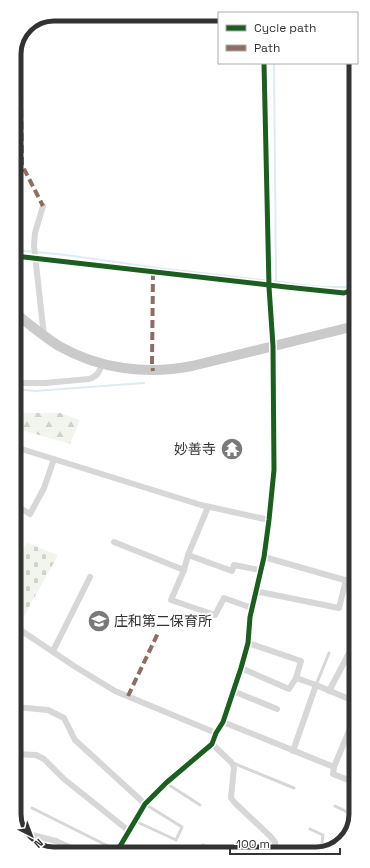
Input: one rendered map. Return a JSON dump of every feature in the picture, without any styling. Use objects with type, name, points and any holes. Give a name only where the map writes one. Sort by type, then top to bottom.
[{"type":"main road","points":[[21,318],[44,336],[76,354],[102,364],[134,370],[153,371],[174,370],[216,361],[349,327]]},
{"type":"street","points":[[120,847],[145,804],[166,783],[212,744],[216,733],[223,722],[248,643],[250,617],[264,557],[274,470],[273,346],[268,285],[264,64]]},
{"type":"street","points":[[43,206],[35,233],[34,246],[44,336]]},
{"type":"street","points":[[21,257],[268,285],[344,293],[349,291]]},
{"type":"street","points":[[21,383],[45,383],[89,379],[95,377],[100,371],[102,364]]},
{"type":"street","points":[[21,449],[208,507],[269,520]]},
{"type":"street","points":[[21,509],[30,514],[44,488],[54,459]]},
{"type":"street","points":[[208,507],[171,600],[215,615],[224,598],[252,608]]},
{"type":"street","points":[[114,542],[184,570]]},
{"type":"street","points":[[188,555],[232,571],[234,565],[260,570]]},
{"type":"street","points":[[264,557],[349,581]]},
{"type":"street","points":[[53,651],[90,577]]},
{"type":"street","points":[[256,591],[339,608],[346,580]]},
{"type":"street","points":[[21,630],[74,666],[115,691],[216,733]]},
{"type":"street","points":[[241,668],[289,689],[296,678],[301,661],[248,643]]},
{"type":"street","points":[[329,691],[349,653]]},
{"type":"street","points":[[296,678],[349,699]]},
{"type":"street","points":[[293,750],[316,685]]},
{"type":"street","points":[[233,691],[277,709]]},
{"type":"street","points":[[21,708],[48,710],[64,718],[75,740],[145,804]]},
{"type":"street","points":[[223,722],[334,767]]},
{"type":"street","points":[[349,731],[334,767],[333,774],[349,780]]},
{"type":"street","points":[[212,744],[231,762],[234,767],[231,798],[270,836],[275,842],[276,847]]},
{"type":"street","points":[[21,754],[36,755],[44,759],[64,779],[129,831]]},
{"type":"street","points":[[28,834],[56,841],[69,847]]},
{"type":"lane","points":[[316,685],[329,654]]},
{"type":"lane","points":[[231,762],[294,788]]},
{"type":"lane","points":[[166,783],[200,805]]},
{"type":"lane","points":[[135,820],[176,840],[182,827],[145,804]]},
{"type":"lane","points":[[335,806],[349,813]]},
{"type":"lane","points":[[32,808],[112,847]]},
{"type":"lane","points":[[310,829],[323,835],[322,846]]},
{"type":"green space","points":[[60,413],[80,420],[70,444],[21,430],[21,414]]},
{"type":"green space","points":[[27,543],[58,555],[21,621],[21,554]]},
{"type":"waterway","points":[[274,64],[276,282]]},
{"type":"waterway","points":[[21,251],[322,287],[345,287],[349,285]]},
{"type":"waterway","points":[[21,390],[35,391],[144,383]]},
{"type":"marked path","points":[[21,101],[22,165],[43,206]]},
{"type":"marked path","points":[[153,272],[153,371]]},
{"type":"marked path","points":[[128,696],[159,631]]},
{"type":"cycle path","points":[[120,847],[145,804],[166,783],[212,744],[216,733],[223,722],[248,643],[250,617],[264,557],[274,470],[273,346],[269,287],[264,64]]},
{"type":"cycle path","points":[[21,257],[286,287],[344,293],[349,291]]},
{"type":"place","name":"妙善寺","points":[[232,449]]},
{"type":"place","name":"庄和第二保育所","points":[[99,621]]}]
